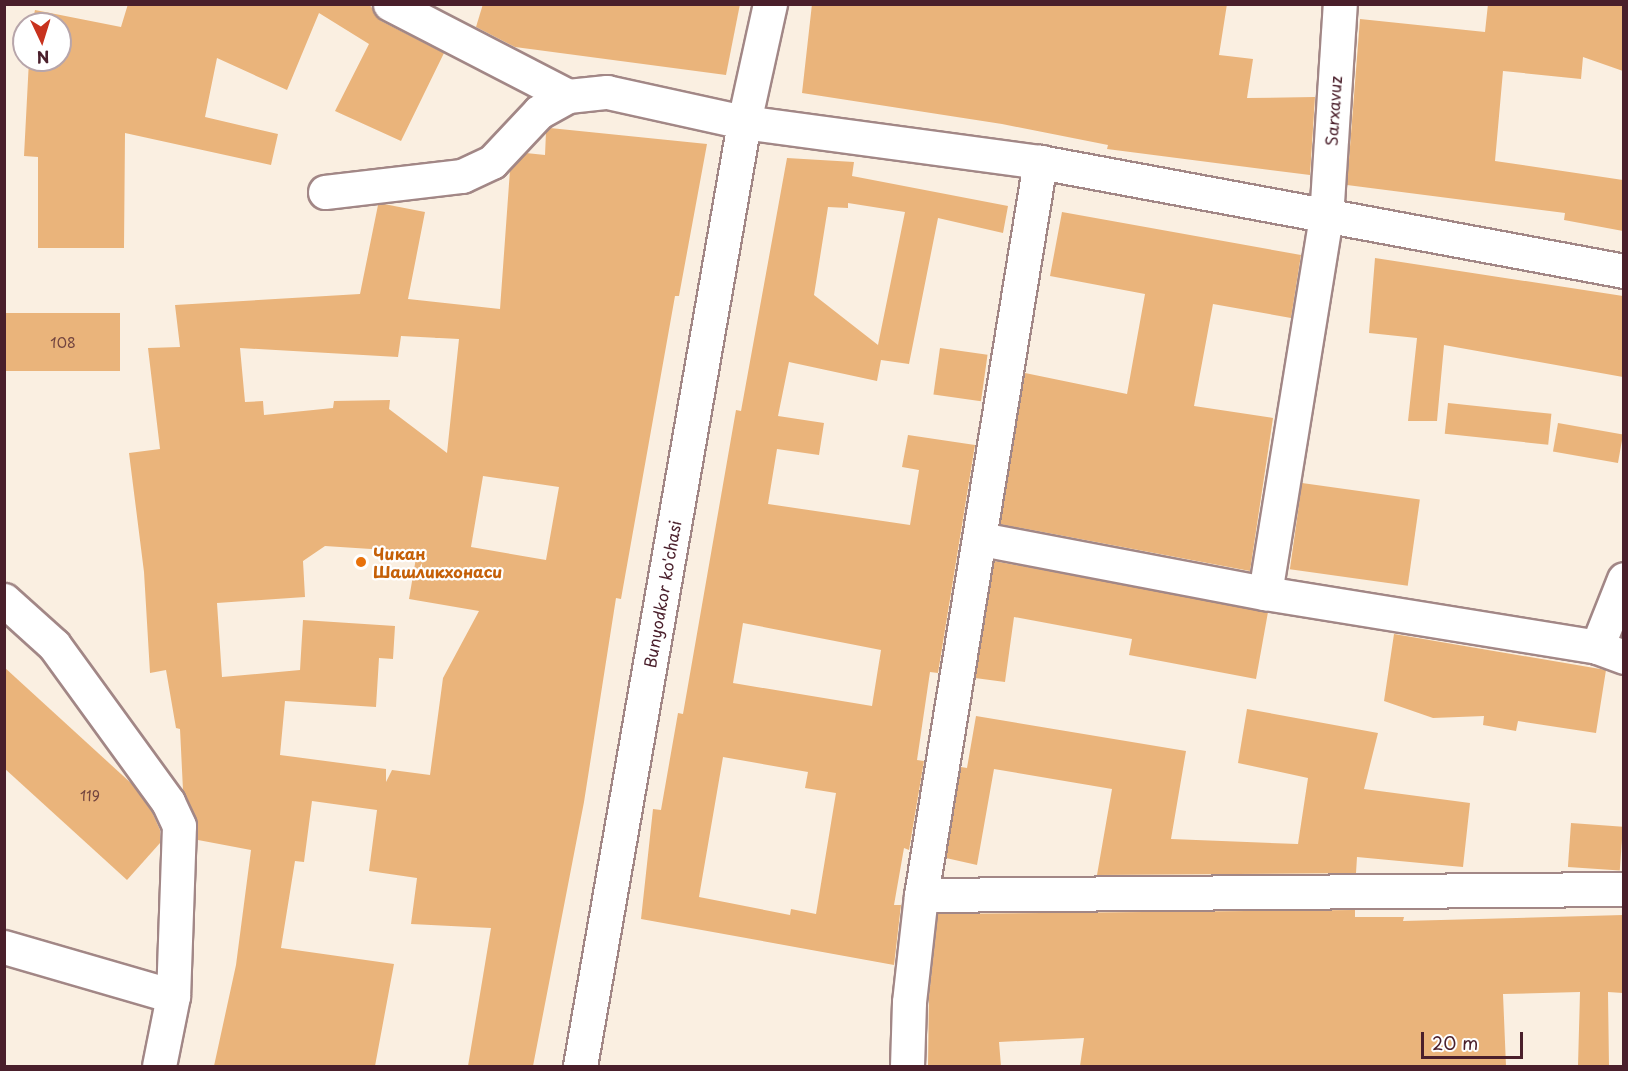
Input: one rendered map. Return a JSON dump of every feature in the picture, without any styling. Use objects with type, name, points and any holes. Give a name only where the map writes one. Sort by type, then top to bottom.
[{"type":"street","points":[[390,4],[568,96]]},
{"type":"street","name":"Bunyodkor ko'chasi","points":[[580,1066],[744,122],[770,4]]},
{"type":"street","name":"Sarxavuz","points":[[1265,593],[1326,218],[1341,4]]},
{"type":"street","points":[[325,192],[462,176],[492,162],[539,112],[568,96],[607,92],[744,122],[1040,162],[1326,218],[1623,271]]},
{"type":"street","points":[[907,1066],[909,1002],[921,895],[981,539],[1040,162]]},
{"type":"street","points":[[981,539],[1265,593],[1610,652],[1623,579]]},
{"type":"street","points":[[4,600],[54,645],[168,802],[179,826],[173,996],[159,1066]]},
{"type":"street","points":[[921,895],[1623,889]]},
{"type":"street","points":[[4,948],[173,996]]},
{"type":"building","points":[[128,4],[369,4],[381,21],[444,53],[401,141],[335,111],[369,44],[319,13],[287,90],[217,58],[205,117],[278,134],[271,165],[125,133],[124,248],[38,248],[38,157],[24,156],[28,72],[72,72],[72,17],[121,27]]},
{"type":"building","points":[[483,4],[740,4],[726,75],[515,47],[476,27]]},
{"type":"building","points":[[812,4],[1227,4],[1219,55],[1253,59],[1247,98],[1315,97],[1310,175],[1107,149],[1108,145],[1002,124],[802,93]]},
{"type":"building","points":[[1488,4],[1623,4],[1623,71],[1583,57],[1581,79],[1503,71],[1495,161],[1623,180],[1623,231],[1564,220],[1565,213],[1347,185],[1360,19],[1485,32]]},
{"type":"building","points":[[550,128],[707,144],[679,296],[675,296],[621,599],[616,598],[584,802],[533,1066],[468,1066],[491,928],[411,924],[417,878],[369,871],[377,810],[312,801],[304,862],[295,861],[281,948],[394,964],[375,1066],[214,1066],[236,965],[251,850],[198,840],[196,818],[183,790],[180,729],[176,728],[166,670],[150,673],[144,572],[129,453],[160,449],[148,348],[180,347],[175,305],[360,294],[378,205],[384,204],[425,212],[408,299],[500,309],[510,170],[526,153],[545,155],[546,132]],"holes":[[[401,336],[459,339],[447,453],[389,409],[390,400],[334,401],[333,408],[264,415],[263,401],[245,402],[240,348],[398,357]],[[483,476],[559,487],[546,560],[471,547]],[[325,546],[417,552],[409,599],[479,611],[443,678],[430,775],[392,770],[386,782],[386,769],[280,755],[285,701],[376,707],[379,658],[393,659],[395,626],[303,620],[300,670],[222,677],[217,603],[305,597],[303,561]]]},
{"type":"building","points":[[787,158],[854,162],[852,176],[1008,206],[1003,233],[938,218],[909,364],[881,360],[877,381],[789,362],[778,416],[824,423],[819,455],[777,449],[768,504],[910,525],[919,470],[902,467],[908,435],[975,445],[938,673],[930,672],[917,760],[924,761],[909,850],[904,848],[894,905],[901,905],[894,965],[641,919],[653,809],[661,810],[678,713],[683,714],[736,410],[741,411]],"holes":[[[848,203],[905,212],[878,345],[814,295],[828,207],[848,208]],[[743,623],[881,650],[872,706],[733,683]],[[723,757],[808,772],[805,788],[836,793],[816,914],[791,909],[790,915],[699,897]]]},
{"type":"building","points":[[1062,212],[1301,255],[1291,318],[1213,304],[1194,406],[1273,418],[1250,571],[1000,524],[1025,373],[1127,394],[1145,294],[1050,276]]},
{"type":"building","points":[[1375,258],[1623,296],[1623,377],[1444,345],[1437,421],[1408,421],[1417,338],[1369,333]]},
{"type":"building","points":[[4,313],[120,313],[120,371],[4,371]]},
{"type":"building","points":[[940,348],[988,355],[981,401],[933,395]]},
{"type":"building","points":[[1448,403],[1551,414],[1548,445],[1445,434]]},
{"type":"building","points":[[1558,423],[1623,434],[1618,463],[1553,452]]},
{"type":"building","points":[[1302,483],[1420,500],[1408,586],[1290,569]]},
{"type":"building","points":[[994,561],[1268,612],[1256,679],[1129,655],[1132,639],[1014,617],[1005,682],[975,678]]},
{"type":"building","points":[[1394,634],[1606,670],[1596,733],[1518,721],[1516,731],[1483,725],[1484,716],[1433,718],[1384,701]]},
{"type":"building","points":[[4,667],[132,784],[152,812],[160,830],[160,843],[127,880],[4,768]]},
{"type":"building","points":[[1247,709],[1378,733],[1364,789],[1470,803],[1463,867],[1357,857],[1356,873],[1097,875],[1112,789],[994,769],[977,865],[946,858],[961,767],[967,768],[976,716],[1186,751],[1171,839],[1298,844],[1308,778],[1238,763]]},
{"type":"building","points":[[1571,823],[1623,827],[1620,871],[1568,867]]},
{"type":"building","points":[[1355,910],[1355,917],[1404,917],[1403,921],[1623,915],[1623,993],[1608,992],[1609,1066],[1578,1066],[1580,992],[1503,994],[1506,1066],[1080,1066],[1084,1038],[999,1042],[1001,1066],[928,1066],[929,996],[938,914]]},
{"type":"place","name":"Чикан Шашликхонаси","points":[[361,562]]}]
